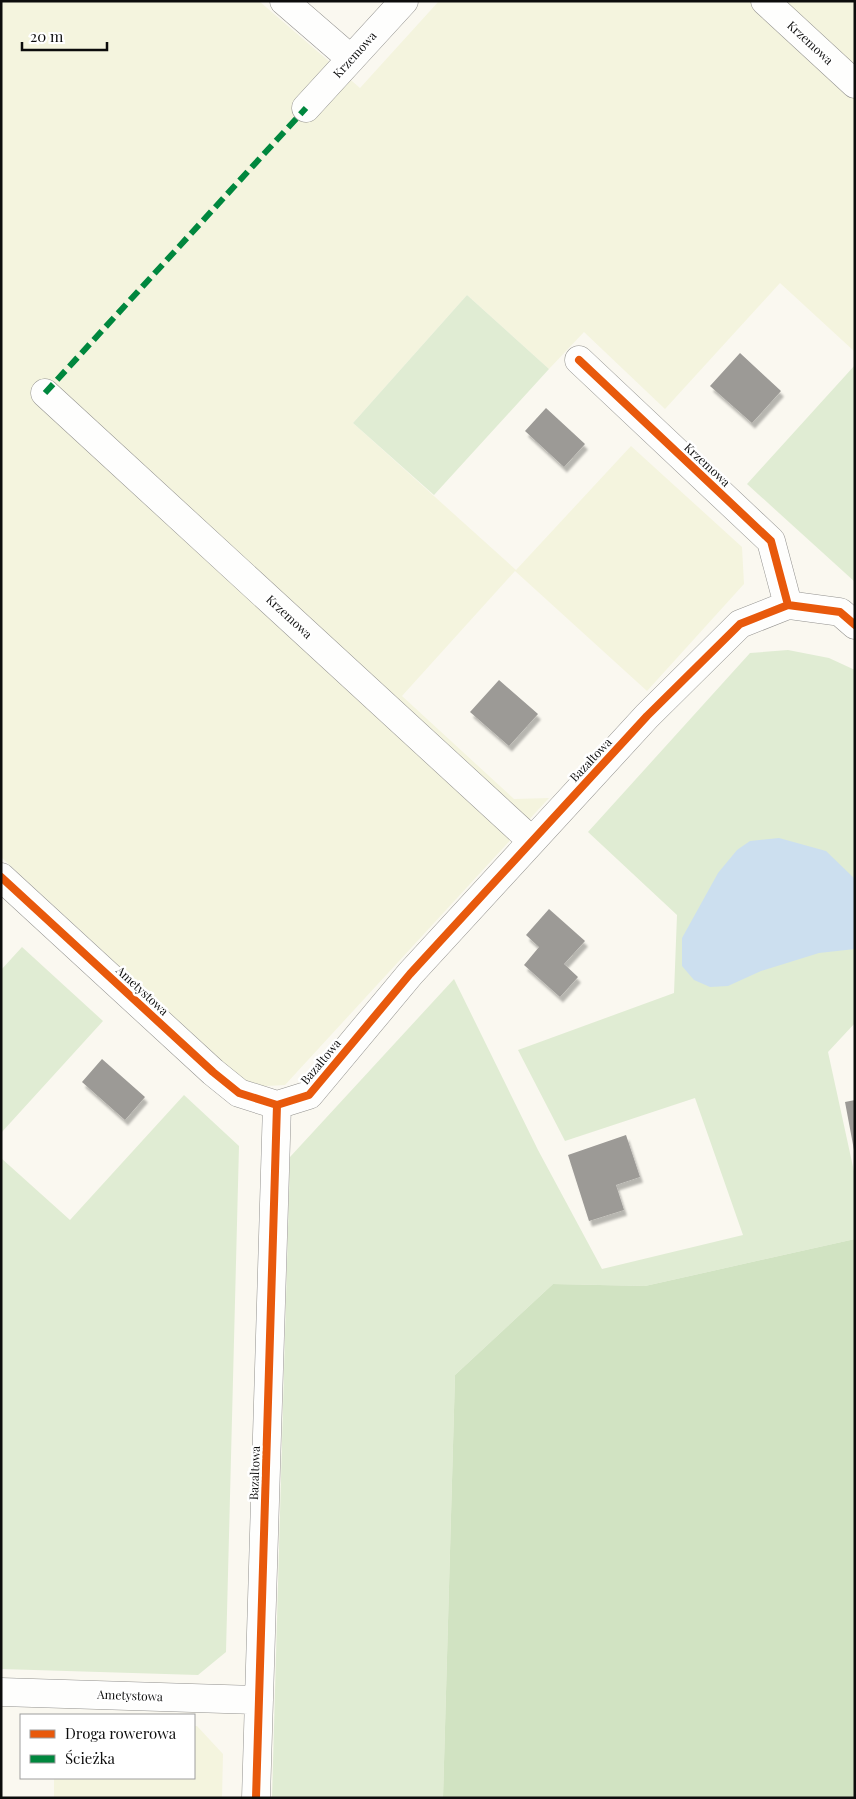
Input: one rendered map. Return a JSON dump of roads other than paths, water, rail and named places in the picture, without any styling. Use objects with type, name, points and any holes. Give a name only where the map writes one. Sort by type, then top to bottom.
[{"type":"street","points":[[284,1],[351,58]]},
{"type":"street","name":"Krzemowa","points":[[306,108],[404,1]]},
{"type":"street","name":"Krzemowa","points":[[765,1],[855,84]]},
{"type":"street","name":"Krzemowa","points":[[579,360],[771,542],[788,605]]},
{"type":"street","name":"Krzemowa","points":[[45,393],[532,841]]},
{"type":"street","name":"Bazaltowa","points":[[256,1798],[277,1105],[309,1095],[410,974],[647,716],[740,624],[788,605],[840,612],[855,625]]},
{"type":"street","name":"Ametystowa","points":[[1,877],[213,1072],[239,1093],[277,1105]]},
{"type":"street","name":"Ametystowa","points":[[1,1692],[259,1700]]},
{"type":"water","points":[[779,838],[826,851],[855,879],[855,949],[819,953],[761,971],[728,986],[710,987],[694,980],[682,966],[682,938],[718,873],[737,850],[750,841]]}]
